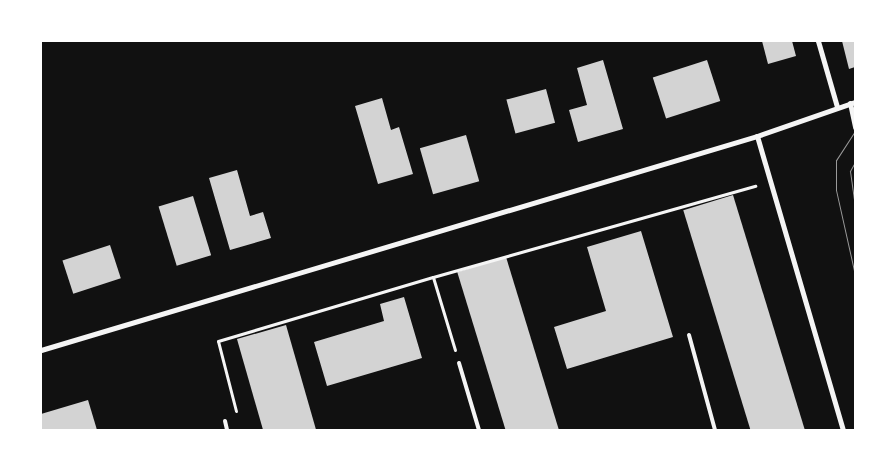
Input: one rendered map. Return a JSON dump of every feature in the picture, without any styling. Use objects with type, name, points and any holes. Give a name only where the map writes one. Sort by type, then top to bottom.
[{"type":"street","points":[[818,41],[837,107]]},
{"type":"street","points":[[41,350],[757,136],[852,102],[855,127]]},
{"type":"street","points":[[757,136],[843,430]]},
{"type":"lane","points":[[689,335],[715,430]]},
{"type":"lane","points":[[459,363],[479,430]]},
{"type":"lane","points":[[225,421],[227,430]]},
{"type":"path","points":[[236,412],[218,341],[755,185]]},
{"type":"path","points":[[433,277],[455,350]]},
{"type":"building","points":[[762,41],[792,41],[796,56],[768,64]]},
{"type":"building","points":[[842,41],[855,41],[855,67],[849,69]]},
{"type":"building","points":[[603,60],[623,129],[578,142],[569,110],[587,105],[577,68]]},
{"type":"building","points":[[707,60],[720,101],[666,119],[653,78]]},
{"type":"building","points":[[546,89],[555,123],[515,133],[506,100]]},
{"type":"building","points":[[382,98],[391,130],[399,127],[413,174],[378,184],[355,106]]},
{"type":"building","points":[[466,135],[479,181],[433,194],[420,148]]},
{"type":"building","points":[[237,170],[250,216],[263,212],[271,238],[230,250],[209,178]]},
{"type":"building","points":[[733,195],[805,429],[750,430],[683,210]]},
{"type":"building","points":[[193,196],[211,255],[177,266],[159,207]]},
{"type":"building","points":[[641,231],[673,337],[567,369],[554,327],[606,311],[587,247]]},
{"type":"building","points":[[110,245],[121,278],[73,294],[62,260]]},
{"type":"building","points":[[506,257],[559,430],[506,430],[457,272]]},
{"type":"building","points":[[404,297],[422,358],[327,386],[314,342],[384,321],[380,304]]},
{"type":"building","points":[[286,325],[316,430],[263,430],[237,339]]},
{"type":"building","points":[[88,400],[97,430],[41,430],[41,414]]},
{"type":"tram line","points":[[855,131],[836,160],[836,190],[855,275]]},
{"type":"tram line","points":[[855,162],[850,171],[855,208]]}]
